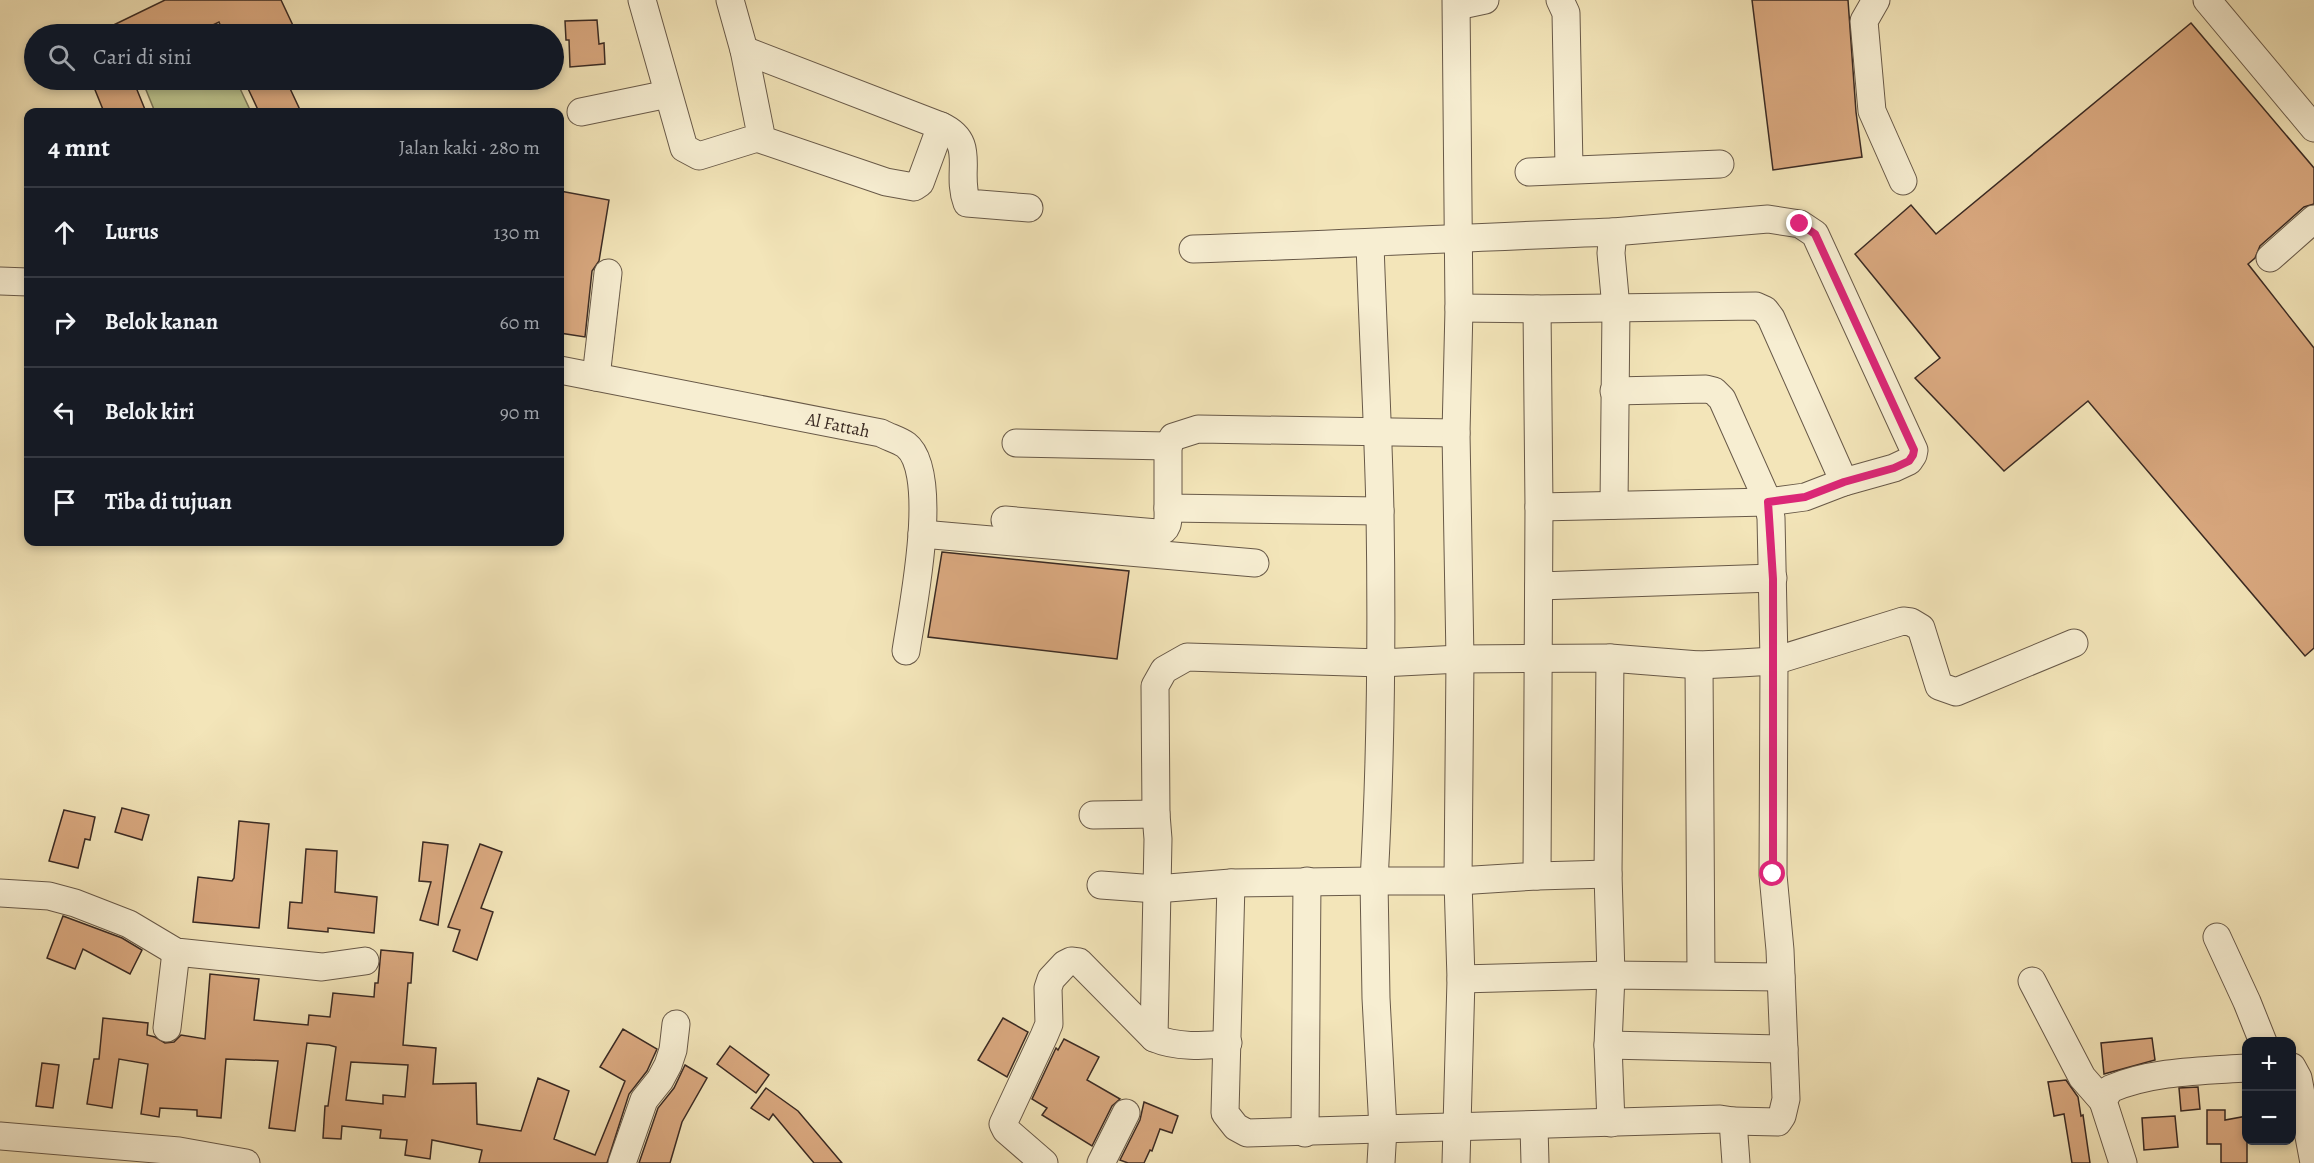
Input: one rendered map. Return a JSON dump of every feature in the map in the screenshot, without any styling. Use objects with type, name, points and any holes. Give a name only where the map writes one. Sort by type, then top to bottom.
[{"type":"street","points":[[642,0],[684,148],[691,153],[699,156],[757,138],[886,182],[914,187],[920,183],[941,126]]},
{"type":"street","points":[[730,0],[759,117],[760,130],[757,138]]},
{"type":"street","points":[[1455,1163],[1461,979],[1458,880],[1460,658],[1455,433],[1459,308],[1456,3],[1485,0]]},
{"type":"street","points":[[1560,0],[1566,13],[1569,168]]},
{"type":"street","points":[[1876,0],[1864,21],[1872,111],[1904,181]]},
{"type":"street","points":[[2207,0],[2314,128]]},
{"type":"street","points":[[744,50],[941,126],[959,137],[963,147],[963,193],[967,203],[1029,208]]},
{"type":"street","points":[[581,112],[668,94]]},
{"type":"street","points":[[1529,172],[1569,168],[1720,164]]},
{"type":"street","points":[[1192,249],[1370,244],[1458,237],[1613,232],[1768,219],[1800,224],[1815,234],[1914,450],[1909,461],[1805,497],[1768,502],[1539,507]]},
{"type":"street","points":[[2270,258],[2314,219]]},
{"type":"street","points":[[1613,232],[1611,253],[1616,308],[1614,505]]},
{"type":"street","points":[[1370,244],[1380,511],[1381,663],[1378,813],[1374,881],[1376,998],[1383,1129],[1381,1163]]},
{"type":"street","points":[[596,377],[608,273]]},
{"type":"street","points":[[0,281],[24,282]]},
{"type":"street","points":[[1459,308],[1537,309],[1736,305],[1756,306],[1765,310],[1771,318],[1844,482]]},
{"type":"street","points":[[1537,309],[1539,507],[1537,876]]},
{"type":"street","name":"Al Fattah","points":[[564,371],[881,433],[907,445],[919,465],[924,499],[922,534],[906,651]]},
{"type":"street","points":[[1231,883],[1225,1113],[1236,1127],[1247,1133],[1719,1119],[1778,1122],[1782,1116],[1786,1099],[1781,977],[1773,874],[1773,579],[1768,502],[1722,399],[1714,391],[1706,389],[1614,391]]},
{"type":"street","points":[[1005,520],[1157,533],[1164,530],[1167,525],[1168,508],[1168,446],[1173,437],[1198,429],[1455,433]]},
{"type":"street","points":[[1017,443],[1168,446]]},
{"type":"street","points":[[1168,508],[1380,511]]},
{"type":"street","points":[[922,534],[1255,563]]},
{"type":"street","points":[[1539,586],[1773,579]]},
{"type":"street","points":[[1154,1038],[1158,839],[1155,686],[1164,670],[1187,657],[1381,663],[1460,658],[1610,658],[1699,665],[1774,661],[1903,621],[1911,622],[1921,628],[1939,686],[1956,692],[2074,643]]},
{"type":"street","points":[[1610,658],[1608,874],[1611,975],[1608,1046],[1611,1123]]},
{"type":"street","points":[[1699,665],[1701,975]]},
{"type":"street","points":[[1093,815],[1156,814]]},
{"type":"street","points":[[1101,885],[1156,888],[1231,883],[1458,880],[1608,874]]},
{"type":"street","points":[[1305,1133],[1307,882]]},
{"type":"street","points":[[0,893],[49,896],[75,903],[129,924],[176,952],[322,967],[365,961]]},
{"type":"street","points":[[2217,937],[2261,1037]]},
{"type":"street","points":[[166,1028],[176,952]]},
{"type":"street","points":[[1044,1163],[1006,1130],[1003,1124],[1048,1024],[1050,1009],[1048,988],[1058,972],[1071,961],[1079,962],[1154,1038],[1212,1046],[1228,1043]]},
{"type":"street","points":[[1461,979],[1611,975],[1781,977]]},
{"type":"street","points":[[2032,981],[2082,1077],[2103,1101],[2123,1163]]},
{"type":"street","points":[[622,1163],[644,1100],[660,1080],[668,1065],[673,1050],[676,1024]]},
{"type":"street","points":[[1608,1046],[1784,1049]]},
{"type":"street","points":[[2300,1063],[2298,1078],[2314,1163]]},
{"type":"street","points":[[2103,1101],[2109,1089],[2139,1080],[2188,1072],[2242,1068]]},
{"type":"street","points":[[1101,1163],[1126,1113]]},
{"type":"street","points":[[1733,1121],[1736,1163]]},
{"type":"street","points":[[1534,1126],[1535,1163]]},
{"type":"street","points":[[0,1137],[246,1163]]},
{"type":"green space","points":[[146,90],[241,90],[249,108],[153,108]]},
{"type":"building","points":[[165,0],[281,0],[292,24],[220,24],[219,22],[215,24],[116,24]]},
{"type":"building","points":[[1752,0],[1848,0],[1856,112],[1862,157],[1773,170]]},
{"type":"building","points":[[597,20],[599,44],[604,43],[605,64],[570,67],[569,40],[566,40],[565,21]]},
{"type":"building","points":[[2191,23],[2314,168],[2314,204],[2304,207],[2260,246],[2255,258],[2248,264],[2314,348],[2314,648],[2305,656],[2088,401],[2004,471],[1915,378],[1940,358],[1855,254],[1911,205],[1936,234]]},
{"type":"building","points":[[95,90],[137,90],[144,108],[102,108]]},
{"type":"building","points":[[249,90],[291,90],[299,108],[257,108]]},
{"type":"building","points":[[564,192],[609,200],[599,261],[592,271],[585,337],[564,334]]},
{"type":"building","points":[[942,552],[1129,571],[1117,659],[928,637]]},
{"type":"building","points":[[122,808],[149,815],[142,840],[115,832]]},
{"type":"building","points":[[64,810],[95,817],[90,840],[85,839],[78,868],[49,861]]},
{"type":"building","points":[[239,821],[269,824],[259,928],[193,922],[198,877],[232,881],[234,878]]},
{"type":"building","points":[[423,842],[448,845],[438,925],[420,920],[431,882],[419,881]]},
{"type":"building","points":[[480,844],[502,852],[481,908],[493,912],[477,960],[453,951],[460,930],[448,927]]},
{"type":"building","points":[[306,849],[337,851],[335,892],[377,897],[374,933],[328,928],[328,932],[288,928],[290,902],[302,903]]},
{"type":"building","points":[[63,916],[122,938],[142,950],[130,974],[83,949],[75,969],[47,958]]},
{"type":"building","points":[[381,950],[413,953],[403,1045],[436,1048],[433,1084],[476,1083],[477,1124],[521,1131],[538,1078],[569,1091],[554,1139],[595,1155],[625,1081],[600,1067],[623,1029],[657,1049],[647,1071],[629,1094],[607,1163],[479,1163],[482,1150],[432,1140],[430,1159],[405,1155],[407,1140],[380,1138],[381,1130],[342,1126],[341,1139],[323,1138],[325,1106],[328,1106],[336,1047],[329,1045],[307,1043],[295,1131],[269,1128],[278,1061],[226,1059],[221,1118],[197,1116],[197,1110],[160,1108],[159,1117],[141,1114],[148,1064],[119,1059],[112,1108],[87,1104],[94,1059],[99,1059],[103,1018],[148,1023],[147,1035],[165,1043],[174,1042],[181,1035],[205,1039],[210,974],[259,979],[254,1020],[308,1025],[309,1015],[330,1017],[333,993],[374,997],[375,983],[378,983]],"holes":[[[351,1062],[408,1065],[405,1097],[383,1095],[383,1104],[346,1100]]]},
{"type":"building","points":[[1003,1018],[1028,1032],[1007,1077],[978,1060]]},
{"type":"building","points":[[2152,1038],[2155,1060],[2104,1074],[2101,1043]]},
{"type":"building","points":[[1064,1039],[1099,1057],[1087,1080],[1120,1099],[1112,1106],[1092,1146],[1042,1115],[1047,1108],[1032,1099],[1056,1048],[1058,1050]]},
{"type":"building","points":[[730,1046],[769,1075],[756,1093],[717,1064]]},
{"type":"building","points":[[42,1063],[59,1065],[53,1108],[36,1106]]},
{"type":"building","points":[[685,1065],[707,1078],[682,1122],[670,1163],[639,1163],[658,1108],[674,1088]]},
{"type":"building","points":[[2066,1080],[2078,1097],[2090,1163],[2072,1163],[2064,1114],[2054,1116],[2048,1082]]},
{"type":"building","points":[[2198,1087],[2200,1109],[2181,1111],[2179,1088]]},
{"type":"building","points":[[766,1088],[798,1111],[842,1163],[814,1163],[773,1114],[769,1120],[751,1108]]},
{"type":"building","points":[[1144,1102],[1178,1116],[1172,1133],[1160,1129],[1152,1151],[1150,1150],[1144,1163],[1128,1163],[1120,1160],[1140,1120]]},
{"type":"building","points":[[2207,1110],[2225,1110],[2225,1120],[2242,1117],[2242,1145],[2247,1145],[2247,1163],[2221,1163],[2221,1144],[2207,1144]]},
{"type":"building","points":[[2175,1116],[2178,1147],[2144,1150],[2142,1118]]},
{"type":"route","points":[[1773,874],[1773,579],[1771,518],[1768,502],[1805,497],[1844,482],[1894,468],[1909,461],[1914,450],[1815,234],[1800,224]]}]
